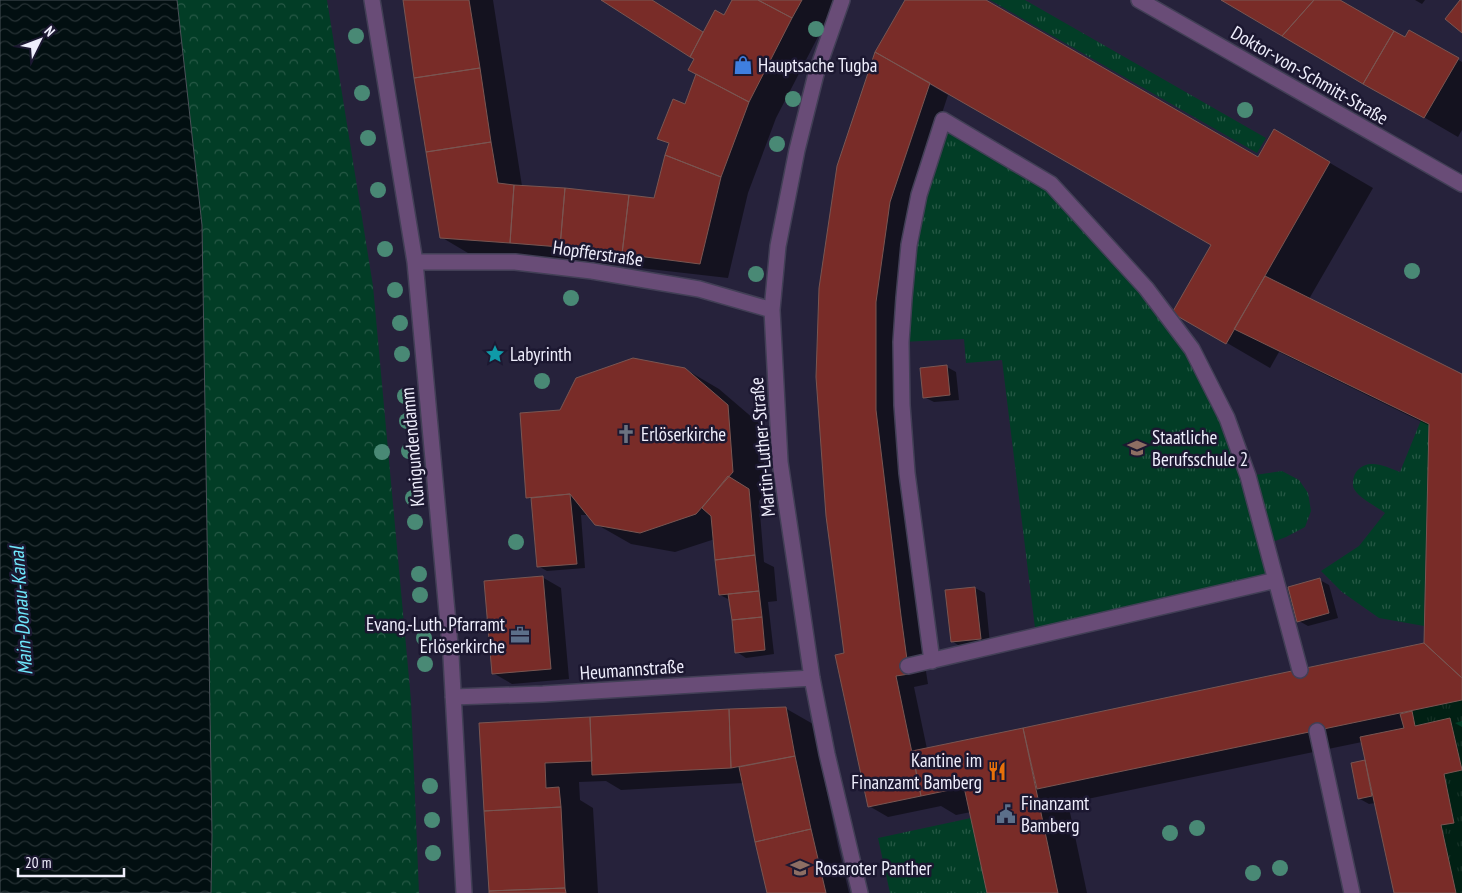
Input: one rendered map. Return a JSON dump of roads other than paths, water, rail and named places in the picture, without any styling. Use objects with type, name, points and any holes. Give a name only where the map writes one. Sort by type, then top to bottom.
[{"type":"street","name":"Kunigundendamm","points":[[372,0],[415,262],[453,696],[464,893]]},
{"type":"street","name":"Martin-Luther-Straße","points":[[842,0],[816,74],[798,150],[778,246],[772,310],[780,462],[812,678],[827,754],[860,893]]},
{"type":"street","name":"Doktor-von-Schmitt-Straße","points":[[1139,0],[1462,184]]},
{"type":"street","points":[[932,660],[907,473],[902,405],[901,342],[909,246],[919,195],[943,120],[1051,184],[1146,288],[1192,349],[1227,418],[1248,476],[1300,670]]},
{"type":"street","name":"Hopfferstraße","points":[[415,262],[515,262],[592,271],[700,289],[772,310]]},
{"type":"street","points":[[908,666],[1276,580]]},
{"type":"street","name":"Heumannstraße","points":[[453,696],[543,694],[812,678]]},
{"type":"street","points":[[1316,731],[1352,893]]},
{"type":"water","name":"Main-Donau-Kanal","points":[[0,0],[177,0],[202,225],[212,835],[211,893],[0,893]]},
{"type":"place","name":"Hauptsache Tugba","points":[[743,65]]},
{"type":"place","name":"Labyrinth","points":[[495,354]]},
{"type":"place","name":"Erlöserkirche","points":[[626,434]]},
{"type":"place","name":"Staatliche Berufsschule 2","points":[[1137,448]]},
{"type":"place","name":"Evang.-Luth. Pfarramt Erlöserkirche","points":[[520,635]]},
{"type":"place","name":"Kantine im Finanzamt Bamberg","points":[[997,771]]},
{"type":"place","name":"Finanzamt Bamberg","points":[[1006,814]]},
{"type":"place","name":"Rosaroter Panther","points":[[800,868]]}]
